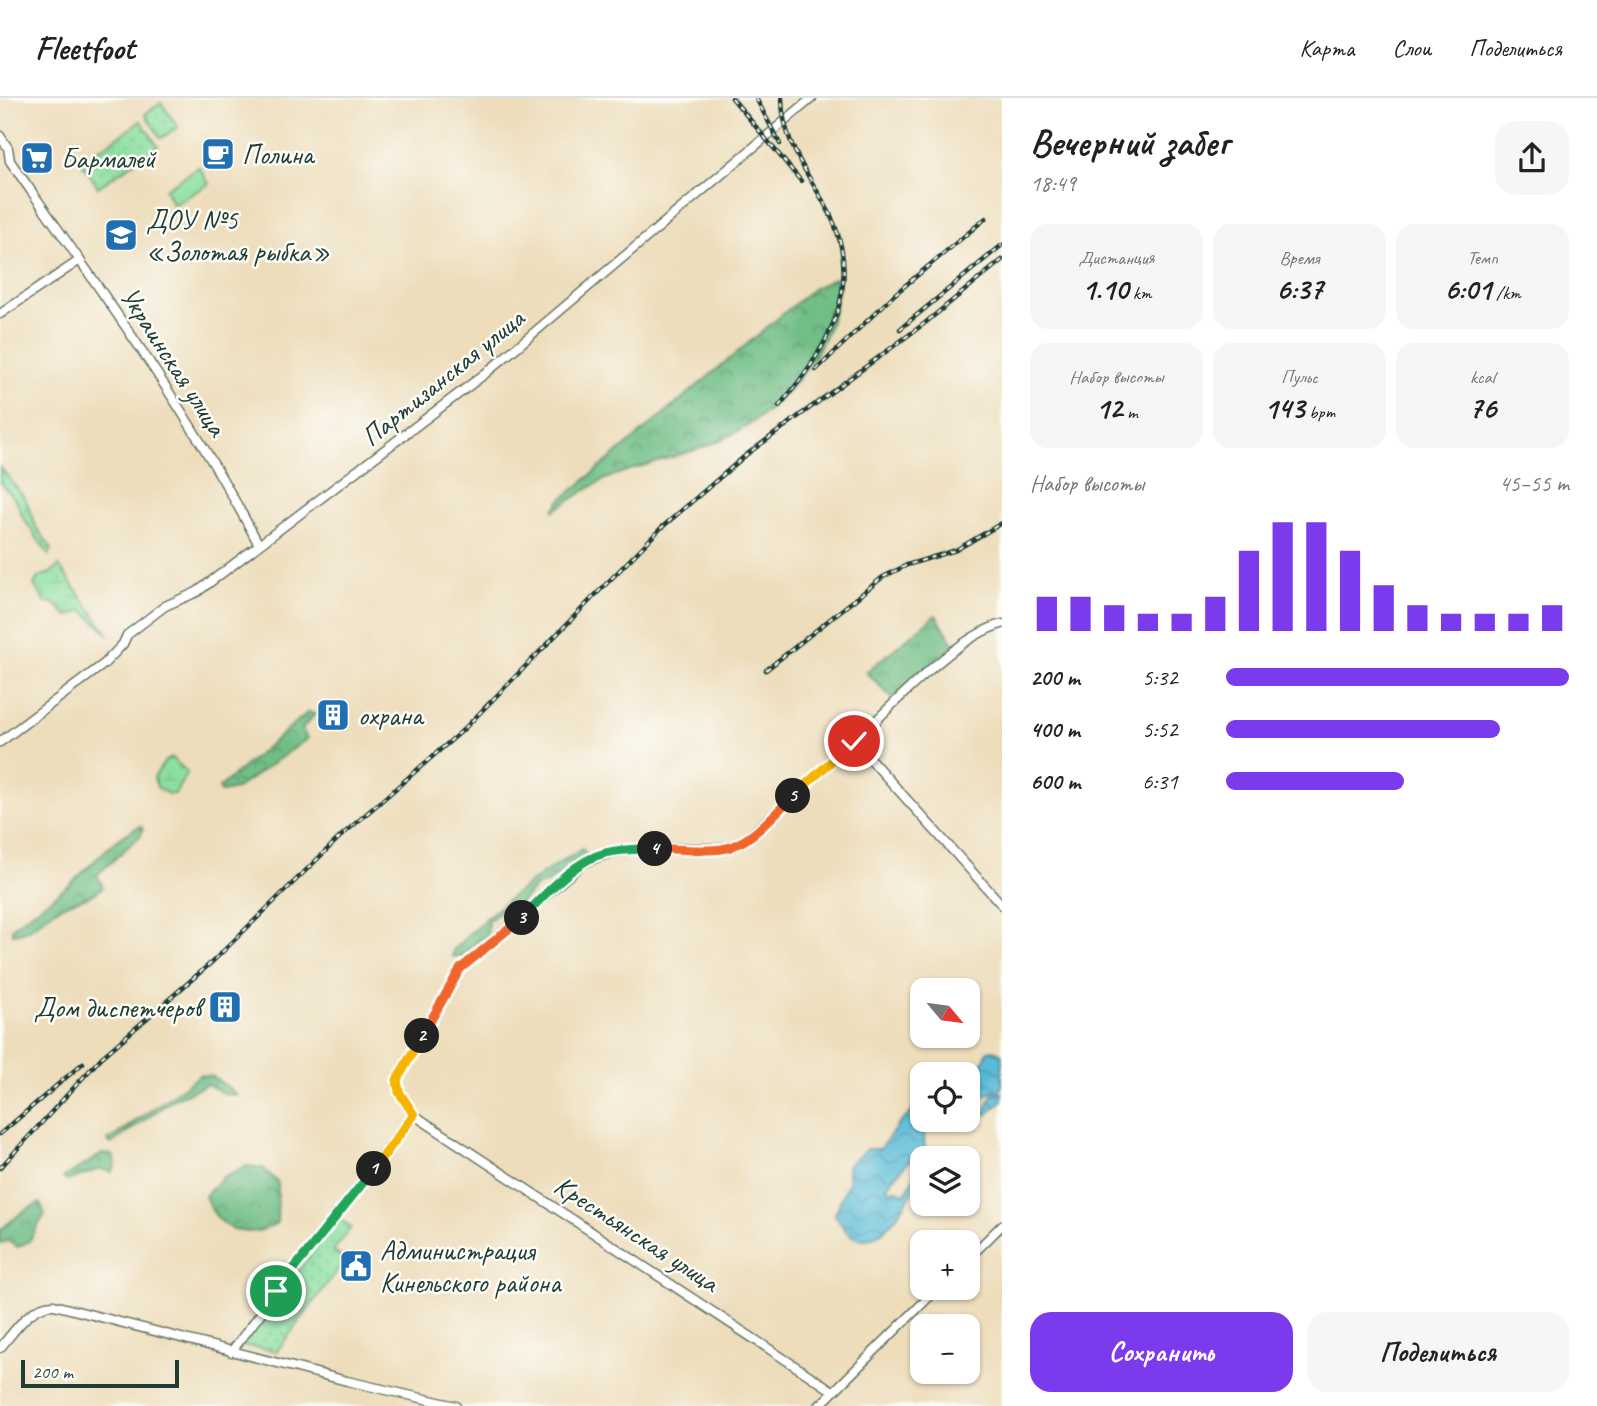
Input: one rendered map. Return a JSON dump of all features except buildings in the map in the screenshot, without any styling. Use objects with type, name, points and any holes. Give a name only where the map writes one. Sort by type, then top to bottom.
[{"type":"street","name":"Партизанская улица","points":[[0,741],[104,664],[123,645],[127,635],[165,606],[197,592],[486,373],[812,98]]},
{"type":"street","name":"Украинская улица","points":[[0,136],[8,148],[10,161],[178,406],[222,476],[259,545]]},
{"type":"street","points":[[0,314],[80,260]]},
{"type":"street","points":[[231,1352],[414,1115],[399,1092],[397,1080],[454,977],[466,962],[520,920],[548,891],[581,865],[603,853],[659,849],[721,850],[744,841],[965,643],[989,627],[1002,624]]},
{"type":"street","points":[[854,741],[1002,905]]},
{"type":"street","name":"Крестьянская улица","points":[[414,1115],[833,1391]]},
{"type":"street","points":[[980,1247],[1002,1226]]},
{"type":"street","points":[[819,1406],[926,1300]]},
{"type":"street","points":[[0,1348],[33,1312],[41,1307],[54,1305],[231,1352],[456,1406]]},
{"type":"green space","points":[[161,103],[178,127],[161,138],[145,114]]},
{"type":"green space","points":[[141,121],[158,146],[141,158],[138,153],[132,157],[135,162],[98,187],[81,162]]},
{"type":"green space","points":[[199,167],[209,184],[173,205],[165,189]]},
{"type":"green space","points":[[837,277],[836,301],[830,325],[819,348],[805,370],[770,409],[729,436],[608,478],[553,511],[560,501],[814,288]]},
{"type":"green space","points":[[0,467],[26,500],[36,527],[52,549],[49,555],[22,516],[17,502],[0,482]]},
{"type":"green space","points":[[59,566],[109,635],[83,610],[68,616],[52,602],[46,603],[34,585],[38,577],[51,573]]},
{"type":"green space","points":[[936,615],[954,644],[893,699],[866,672]]},
{"type":"green space","points":[[308,712],[315,714],[302,729],[307,739],[236,789],[221,792],[219,788]]},
{"type":"green space","points":[[172,758],[187,772],[175,794],[168,794],[157,787],[154,778],[165,761]]},
{"type":"green space","points":[[141,826],[143,830],[140,836],[97,875],[103,887],[91,895],[61,906],[30,928],[12,934],[12,928],[19,922],[69,885],[121,837]]},
{"type":"green space","points":[[582,849],[587,855],[549,882],[536,886],[515,909],[512,904],[488,921],[487,937],[472,945],[462,957],[452,956],[454,949],[499,907],[547,870]]},
{"type":"green space","points":[[200,1075],[214,1077],[237,1095],[225,1094],[207,1084],[174,1099],[111,1144],[108,1141]]},
{"type":"green space","points":[[102,1154],[113,1155],[116,1164],[112,1172],[100,1169],[67,1181],[63,1178]]},
{"type":"green space","points":[[246,1166],[263,1168],[278,1183],[277,1223],[265,1229],[244,1232],[225,1224],[217,1217],[205,1196],[223,1177]]},
{"type":"green space","points":[[40,1203],[45,1214],[29,1241],[18,1247],[7,1241],[0,1244],[0,1230],[24,1211]]},
{"type":"green space","points":[[339,1218],[351,1228],[333,1251],[345,1260],[277,1351],[241,1345]]},
{"type":"water","points":[[995,1050],[1002,1054],[1002,1086],[996,1096],[1002,1092],[1002,1101],[987,1115],[984,1113],[995,1090],[980,1099],[980,1067],[988,1051]]},
{"type":"water","points":[[910,1114],[910,1132],[926,1132],[925,1146],[910,1146],[910,1160],[887,1186],[890,1191],[897,1190],[905,1194],[910,1185],[910,1195],[884,1230],[872,1238],[859,1239],[847,1231],[835,1214],[849,1180],[847,1166],[867,1149],[880,1149]]},
{"type":"railway","points":[[732,98],[801,181]]},
{"type":"railway","points":[[756,98],[780,144]]},
{"type":"railway","points":[[779,406],[814,360],[828,335],[838,310],[843,284],[843,258],[836,230],[790,139],[782,98]]},
{"type":"railway","points":[[816,370],[895,294],[986,218]]},
{"type":"railway","points":[[900,329],[1002,245]]},
{"type":"railway","points":[[0,1168],[101,1058],[211,963],[341,836],[463,730],[660,529],[746,455],[925,323],[1002,260]]},
{"type":"railway","points":[[766,670],[883,577],[907,565],[956,550],[1002,523]]},
{"type":"railway","points":[[0,1134],[83,1063]]},
{"type":"place","name":"Полина","points":[[218,154]]},
{"type":"place","name":"Бармалей","points":[[37,158]]},
{"type":"place","name":"ДОУ №5 «Золотая рыбка»","points":[[121,235]]},
{"type":"place","name":"охрана","points":[[333,715]]},
{"type":"place","name":"Дом диспетчеров","points":[[225,1007]]},
{"type":"place","name":"Администрация Кинельского района","points":[[356,1266]]},
{"type":"route","points":[[276,1291],[414,1115],[399,1092],[398,1077],[454,977],[466,962],[520,920],[548,891],[581,865],[603,853],[688,848],[721,850],[744,841],[854,741]]}]
